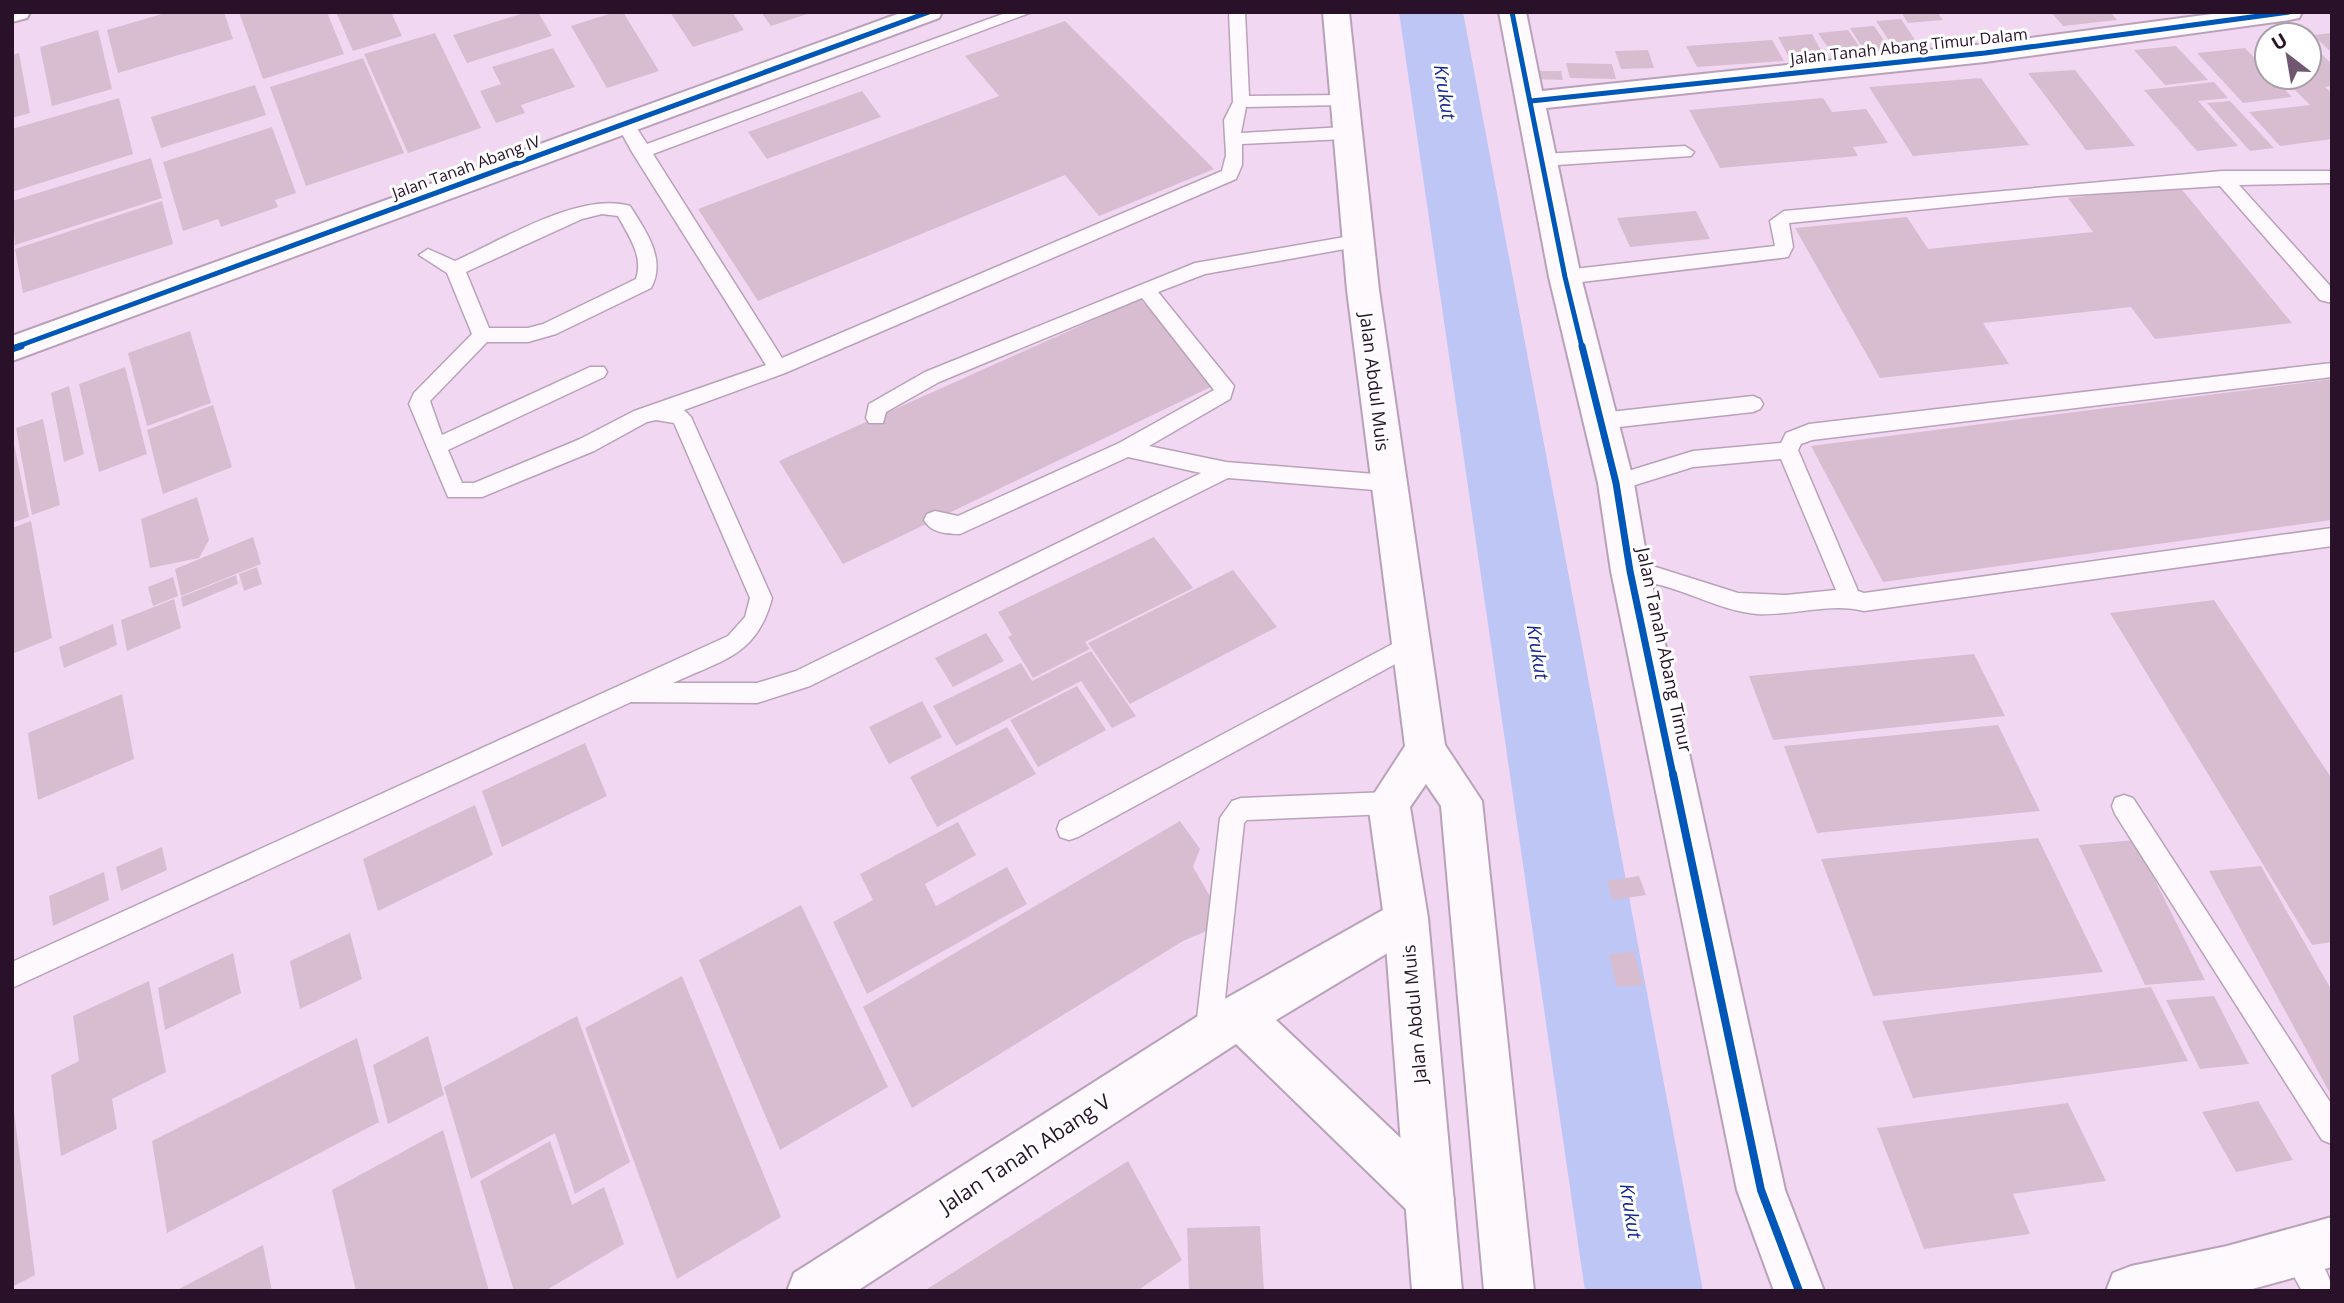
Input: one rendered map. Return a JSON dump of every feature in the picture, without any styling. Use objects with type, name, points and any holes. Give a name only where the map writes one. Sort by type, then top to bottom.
[{"type":"street","name":"Jalan Tanah Abang IV","points":[[12,349],[929,12]]},
{"type":"street","name":"Jalan Abdul Muis","points":[[1336,12],[1344,134],[1356,241],[1387,483],[1413,643],[1426,750],[1461,801],[1509,1291]]},
{"type":"street","name":"Jalan Tanah Abang Timur","points":[[1512,12],[1565,277],[1616,483],[1630,571],[1761,1190],[1799,1291]]},
{"type":"street","name":"Jalan Tanah Abang Timur Dalam","points":[[1531,101],[1986,53],[2289,12]]},
{"type":"street","points":[[1389,803],[1426,750]]},
{"type":"street","name":"Jalan Abdul Muis","points":[[1389,803],[1406,918],[1437,1291]]},
{"type":"street","name":"Jalan Tanah Abang V","points":[[812,1291],[1224,1026],[1406,918]]},
{"type":"street","points":[[1224,1026],[1430,1199]]},
{"type":"street","points":[[2132,1291],[2232,1281],[2315,1261]]},
{"type":"lane","points":[[641,152],[1024,12]]},
{"type":"lane","points":[[455,269],[577,214],[603,208],[624,210],[649,258],[650,271],[644,283],[549,329],[528,335],[482,335],[421,398],[419,404],[455,491],[465,493],[565,455],[641,416],[778,368],[1230,175],[1235,139],[1230,124],[1241,102],[1237,12]]},
{"type":"lane","points":[[1241,102],[1342,100]]},
{"type":"lane","points":[[625,123],[778,368]]},
{"type":"lane","points":[[1235,139],[1344,134]]},
{"type":"lane","points":[[1543,160],[1685,152]]},
{"type":"lane","points":[[1565,277],[1781,253],[1784,247],[1779,221],[1784,218],[2222,177],[2332,177]]},
{"type":"lane","points":[[2222,177],[2327,295],[2332,296]]},
{"type":"lane","points":[[876,418],[876,409],[932,377],[1145,289],[1226,263],[1356,241]]},
{"type":"lane","points":[[428,255],[455,269],[482,335]]},
{"type":"lane","points":[[935,520],[945,525],[960,525],[1126,449],[1223,394],[1224,386],[1145,289]]},
{"type":"lane","points":[[1787,450],[1793,439],[1809,432],[2332,370]]},
{"type":"lane","points":[[437,446],[597,372]]},
{"type":"lane","points":[[1601,421],[1753,404]]},
{"type":"lane","points":[[12,975],[736,643],[748,632],[760,611],[761,598],[689,429],[681,417],[656,412]]},
{"type":"lane","points":[[1126,449],[1226,470],[1387,483]]},
{"type":"lane","points":[[1616,483],[1692,458],[1787,450]]},
{"type":"lane","points":[[1787,450],[1850,598]]},
{"type":"lane","points":[[627,693],[757,693],[802,679],[1226,470]]},
{"type":"lane","points":[[1630,571],[1654,572],[1723,598],[1772,607],[1850,598],[1864,602],[2332,537]]},
{"type":"lane","points":[[1069,829],[1413,643]]},
{"type":"lane","points":[[1224,1026],[1232,818],[1241,809],[1389,803]]},
{"type":"lane","points":[[2124,806],[2332,1130]]},
{"type":"building","points":[[169,12],[224,12],[233,39],[118,73],[107,30]]},
{"type":"building","points":[[239,12],[327,12],[344,54],[263,79]]},
{"type":"building","points":[[336,12],[391,12],[402,36],[353,51]]},
{"type":"building","points":[[527,12],[538,12],[552,36],[467,63],[453,35]]},
{"type":"building","points":[[623,12],[659,71],[607,88],[571,26]]},
{"type":"building","points":[[670,12],[732,12],[744,30],[693,47]]},
{"type":"building","points":[[761,12],[810,12],[810,13],[771,26]]},
{"type":"building","points":[[1901,12],[1937,12],[1943,20],[1908,23]]},
{"type":"building","points":[[2051,12],[2110,12],[2117,20],[2063,26]]},
{"type":"building","points":[[1901,19],[1921,49],[1896,51],[1876,21]]},
{"type":"building","points":[[1065,21],[1214,169],[1099,216],[1065,175],[758,301],[698,209],[999,96],[965,56]]},
{"type":"building","points":[[1874,26],[1891,51],[1866,53],[1850,28]]},
{"type":"building","points":[[98,30],[112,89],[52,106],[40,47]]},
{"type":"building","points":[[1848,30],[1865,55],[1835,58],[1818,33]]},
{"type":"building","points":[[435,33],[481,128],[408,153],[364,54]]},
{"type":"building","points":[[2332,33],[2332,53],[2323,44],[2323,34]]},
{"type":"building","points":[[1812,34],[1825,58],[1791,61],[1778,37]]},
{"type":"building","points":[[1772,40],[1784,61],[1697,67],[1686,46]]},
{"type":"building","points":[[2176,46],[2208,80],[2165,85],[2134,50]]},
{"type":"building","points":[[553,48],[575,87],[521,105],[525,113],[496,123],[480,91],[501,84],[492,67]]},
{"type":"building","points":[[2245,48],[2253,56],[2253,91],[2286,91],[2292,97],[2243,103],[2197,53]]},
{"type":"building","points":[[1648,50],[1654,68],[1621,69],[1615,51]]},
{"type":"building","points":[[19,53],[30,113],[12,118],[12,55]]},
{"type":"building","points":[[2323,55],[2332,64],[2332,86],[2325,87],[2332,93],[2332,139],[2280,146],[2249,112],[2310,105],[2296,91],[2323,91]]},
{"type":"building","points":[[363,58],[404,153],[306,186],[270,87]]},
{"type":"building","points":[[1566,63],[1612,64],[1616,79],[1570,78]]},
{"type":"building","points":[[2075,70],[2135,146],[2086,150],[2028,73]]},
{"type":"building","points":[[1527,71],[1561,71],[1563,80],[1529,79]]},
{"type":"building","points":[[1981,78],[2029,145],[1913,156],[1869,87]]},
{"type":"building","points":[[2214,82],[2228,98],[2198,101],[2238,146],[2197,151],[2144,90]]},
{"type":"building","points":[[255,85],[266,115],[161,148],[151,117]]},
{"type":"building","points":[[862,91],[881,117],[767,159],[748,132]]},
{"type":"building","points":[[119,98],[133,154],[12,192],[12,129]]},
{"type":"building","points":[[1823,98],[1832,112],[1866,109],[1888,143],[1853,147],[1858,156],[1720,168],[1689,110]]},
{"type":"building","points":[[2230,101],[2274,148],[2250,151],[2207,103]]},
{"type":"building","points":[[272,127],[296,193],[275,200],[278,207],[221,227],[218,219],[183,231],[163,162]]},
{"type":"building","points":[[151,158],[162,198],[15,245],[12,201]]},
{"type":"building","points":[[2179,186],[2292,323],[2155,339],[2131,307],[1983,323],[2009,364],[1880,378],[1795,228],[1907,217],[1928,249],[2093,232],[2068,198]]},
{"type":"building","points":[[162,201],[173,244],[23,293],[15,249]]},
{"type":"building","points":[[1696,211],[1710,239],[1630,247],[1617,218]]},
{"type":"building","points":[[1140,299],[1215,385],[843,564],[779,461]]},
{"type":"building","points":[[190,331],[211,403],[147,426],[128,353]]},
{"type":"building","points":[[125,367],[147,454],[99,472],[79,384]]},
{"type":"building","points":[[2332,379],[2332,520],[1883,582],[1811,446]]},
{"type":"building","points":[[69,386],[84,454],[64,462],[51,393]]},
{"type":"building","points":[[213,405],[232,467],[163,494],[147,430]]},
{"type":"building","points":[[43,419],[60,505],[32,515],[16,428]]},
{"type":"building","points":[[12,434],[29,517],[12,523]]},
{"type":"building","points":[[197,497],[209,540],[199,558],[150,568],[141,519]]},
{"type":"building","points":[[31,521],[52,638],[12,654],[12,528]]},
{"type":"building","points":[[253,537],[261,564],[181,596],[175,569]]},
{"type":"building","points":[[1154,537],[1193,588],[1085,642],[1090,649],[1033,678],[1008,637],[1012,635],[998,612]]},
{"type":"building","points":[[257,567],[262,584],[244,591],[239,574]]},
{"type":"building","points":[[1233,570],[1277,627],[1130,704],[1088,643]]},
{"type":"building","points":[[236,575],[238,584],[183,607],[181,597]]},
{"type":"building","points":[[173,577],[178,596],[153,606],[148,587]]},
{"type":"building","points":[[174,599],[181,628],[127,651],[121,620]]},
{"type":"building","points":[[2214,600],[2332,779],[2332,942],[2312,945],[2110,613]]},
{"type":"building","points":[[113,624],[117,645],[64,668],[59,647]]},
{"type":"building","points":[[986,633],[1004,661],[953,687],[935,658]]},
{"type":"building","points":[[1091,651],[1136,716],[1112,728],[1081,681],[956,746],[933,706],[1021,663],[1032,681]]},
{"type":"building","points":[[1974,654],[2005,716],[1773,740],[1749,676]]},
{"type":"building","points":[[1077,686],[1106,730],[1038,767],[1010,720]]},
{"type":"building","points":[[122,694],[134,759],[38,800],[28,733]]},
{"type":"building","points":[[922,701],[942,737],[889,764],[869,727]]},
{"type":"building","points":[[1998,725],[2040,811],[1817,833],[1784,746]]},
{"type":"building","points":[[1007,727],[1036,774],[937,827],[910,777]]},
{"type":"building","points":[[585,743],[607,796],[502,847],[482,791]]},
{"type":"building","points":[[475,805],[493,855],[378,911],[363,859]]},
{"type":"building","points":[[1180,821],[1200,849],[1193,867],[1211,898],[1209,930],[1183,941],[912,1108],[863,1007]]},
{"type":"building","points":[[958,822],[976,855],[925,884],[936,906],[1007,867],[1027,904],[867,994],[833,922],[873,900],[860,874]]},
{"type":"building","points":[[2038,838],[2103,972],[1873,996],[1821,859]]},
{"type":"building","points":[[2135,840],[2205,980],[2145,985],[2079,845]]},
{"type":"building","points":[[162,847],[167,870],[121,891],[116,867]]},
{"type":"building","points":[[2261,866],[2332,991],[2332,1097],[2209,871]]},
{"type":"building","points":[[104,872],[109,900],[53,926],[49,896]]},
{"type":"building","points":[[1639,876],[1646,895],[1613,900],[1607,881]]},
{"type":"building","points":[[801,905],[888,1087],[780,1150],[699,960]]},
{"type":"building","points":[[350,933],[362,979],[300,1009],[290,961]]},
{"type":"building","points":[[1634,952],[1643,985],[1617,987],[1609,954]]},
{"type":"building","points":[[233,953],[241,993],[165,1030],[158,988]]},
{"type":"building","points":[[682,976],[781,1217],[677,1279],[585,1028]]},
{"type":"building","points":[[149,981],[166,1072],[112,1099],[117,1129],[61,1156],[51,1075],[79,1061],[73,1016]]},
{"type":"building","points":[[2151,987],[2188,1061],[1913,1098],[1882,1021]]},
{"type":"building","points":[[2214,996],[2249,1064],[2200,1069],[2166,1000]]},
{"type":"building","points":[[577,1016],[630,1162],[575,1194],[555,1133],[471,1179],[444,1087]]},
{"type":"building","points":[[428,1036],[444,1095],[388,1124],[373,1065]]},
{"type":"building","points":[[357,1038],[379,1122],[167,1233],[152,1141]]},
{"type":"building","points":[[12,1096],[35,1275],[12,1287]]},
{"type":"building","points":[[2258,1101],[2293,1160],[2236,1172],[2202,1112]]},
{"type":"building","points":[[2068,1103],[2106,1181],[2013,1194],[2030,1234],[1924,1249],[1877,1128]]},
{"type":"building","points":[[443,1130],[489,1291],[356,1291],[332,1190]]},
{"type":"building","points":[[550,1141],[572,1205],[604,1187],[624,1244],[545,1291],[514,1291],[480,1181]]},
{"type":"building","points":[[1128,1161],[1182,1260],[1137,1291],[924,1291]]},
{"type":"building","points":[[1260,1226],[1264,1291],[1189,1291],[1187,1228]]},
{"type":"building","points":[[263,1245],[272,1291],[180,1291],[179,1289]]},
{"type":"waterway","name":"Krukut","points":[[1431,12],[1644,1291]]},
{"type":"cycle path","points":[[12,349],[929,12]]},
{"type":"cycle path","points":[[1512,12],[1565,277],[1616,483],[1630,571],[1761,1190],[1799,1291]]},
{"type":"cycle path","points":[[1531,101],[1985,53],[2289,12]]}]
